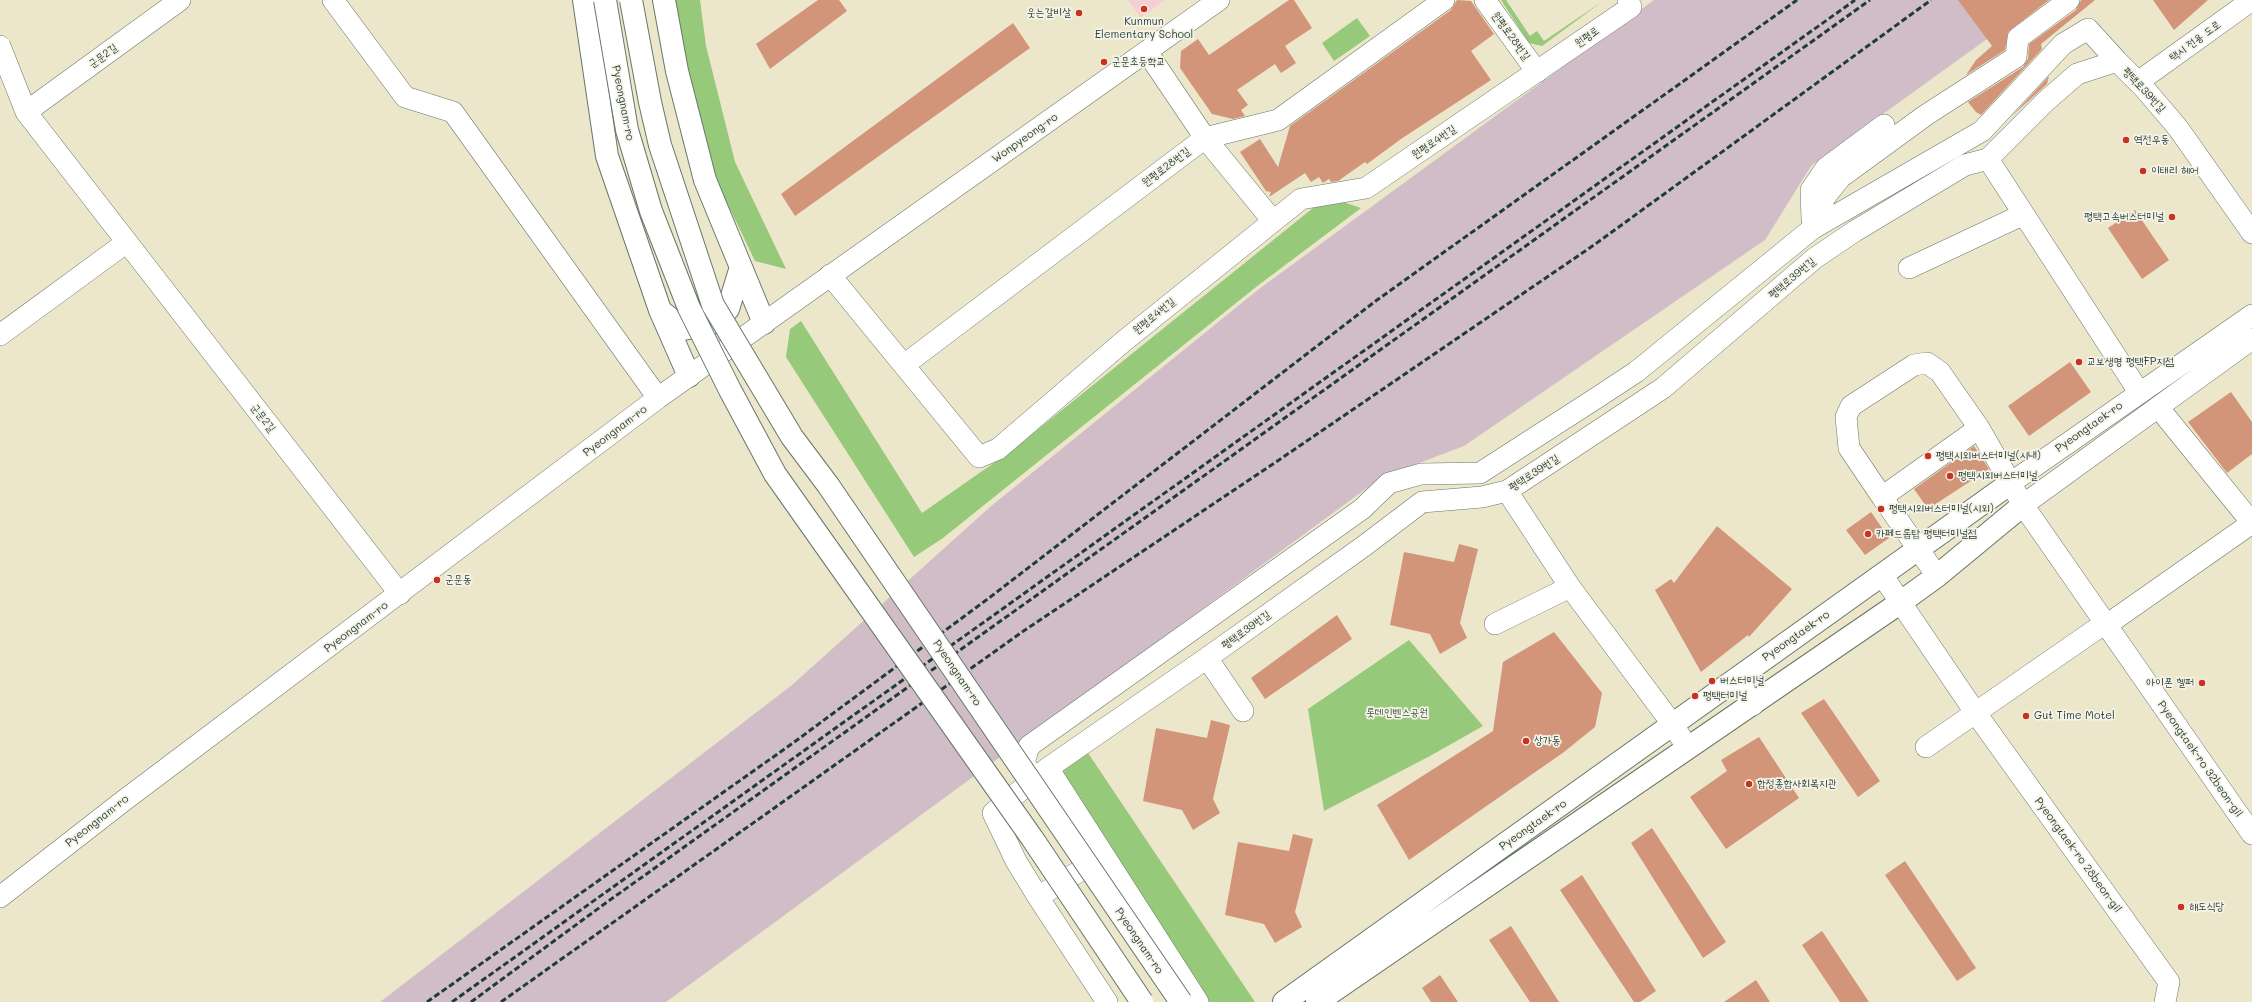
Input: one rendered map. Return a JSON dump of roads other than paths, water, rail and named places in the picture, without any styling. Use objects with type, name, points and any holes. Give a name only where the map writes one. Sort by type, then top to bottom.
[{"type":"main road","points":[[584,0],[607,156],[660,310],[689,376]]},
{"type":"main road","name":"Pyeongnam-ro","points":[[605,0],[627,130],[651,211],[690,308],[730,390],[775,474],[1032,838],[1142,1002]]},
{"type":"main road","name":"Pyeongnam-ro","points":[[631,0],[650,102],[660,145],[713,305],[792,437],[828,485],[1181,1002]]},
{"type":"main road","points":[[664,0],[677,71],[705,180],[764,323]]},
{"type":"main road","points":[[660,310],[683,329],[709,324],[728,309],[741,267]]},
{"type":"main road","name":"Pyeongtaek-ro","points":[[1284,1002],[2012,482]]},
{"type":"main road","name":"Pyeongtaek-ro","points":[[1317,1002],[1687,747],[1754,705],[1901,602],[1937,576],[2018,510]]},
{"type":"street","name":"군문2길","points":[[26,112],[180,0]]},
{"type":"street","points":[[333,0],[405,97],[452,112],[658,398]]},
{"type":"street","name":"Wonpyeong-ro","points":[[830,275],[1219,0]]},
{"type":"street","name":"원평로28번길","points":[[904,365],[1205,138],[1278,120],[1444,0]]},
{"type":"street","name":"원평로28번길","points":[[1485,0],[1537,72]]},
{"type":"street","name":"원평로","points":[[1537,72],[1631,7],[1628,0]]},
{"type":"street","points":[[1812,229],[1824,196],[1842,176],[1926,115],[2016,57],[2018,38],[2069,0]]},
{"type":"street","name":"택시 전용 도로","points":[[2138,82],[2252,0]]},
{"type":"street","points":[[1198,1002],[1165,951],[1041,773],[1024,763],[1029,746],[1362,509],[1389,483],[1421,474],[1480,473],[1636,372],[1812,229],[1982,131],[2063,44],[2088,29],[2117,62]]},
{"type":"street","name":"군문2길","points":[[0,46],[26,112],[400,594]]},
{"type":"street","points":[[1147,52],[1205,138],[1273,221]]},
{"type":"street","name":"평택로39번길","points":[[1038,897],[1016,861],[993,813],[1041,773],[1207,658],[1364,546],[1422,502],[1482,497],[1507,491],[1664,388],[1815,258],[1965,165],[1988,160],[2046,101],[2078,74],[2117,62],[2138,82],[2178,128],[2252,233]]},
{"type":"street","name":"원평로4번길","points":[[830,275],[979,457],[998,449],[1124,341],[1301,199],[1366,188],[1537,72]]},
{"type":"street","points":[[1812,229],[1811,190],[1826,168],[1884,125]]},
{"type":"street","points":[[1988,160],[2022,215],[2139,392]]},
{"type":"street","points":[[1909,268],[2022,215]]},
{"type":"street","points":[[0,335],[127,242]]},
{"type":"street","name":"Pyeongnam-ro","points":[[0,897],[122,802],[400,594],[658,398],[830,275]]},
{"type":"street","name":"Pyeongtaek-ro","points":[[2012,482],[2139,392],[2252,316]]},
{"type":"street","name":"Pyeongtaek-ro","points":[[2018,510],[2252,339]]},
{"type":"street","points":[[1937,576],[1849,448],[1846,417],[1851,406],[1914,366],[1927,363],[1940,372],[1979,428],[2012,482],[2018,510],[2102,627],[2252,852]]},
{"type":"street","points":[[1926,747],[2252,523],[2158,407]]},
{"type":"street","points":[[1882,497],[1979,428]]},
{"type":"street","points":[[1507,491],[1570,587],[1673,725],[1687,747]]},
{"type":"street","name":"Pyeongtaek-ro 28beon-gil","points":[[1882,575],[1975,712],[2169,982],[2165,1002]]},
{"type":"street","points":[[1495,624],[1570,587]]},
{"type":"street","name":"Pyeongtaek-ro 32beon-gil","points":[[2102,627],[2252,834]]},
{"type":"street","points":[[1207,658],[1243,711]]},
{"type":"street","points":[[1737,678],[1754,705]]},
{"type":"street","points":[[1041,773],[1091,864],[1129,920],[1165,951]]},
{"type":"street","points":[[1091,864],[1038,897],[1107,1002]]},
{"type":"street","points":[[1050,916],[1076,935],[1121,1002]]},
{"type":"railway","points":[[427,1002],[793,743],[989,598],[1377,300],[1797,0]]},
{"type":"railway","points":[[452,1002],[1855,0]]},
{"type":"railway","points":[[471,1002],[603,905],[1870,0]]},
{"type":"railway","points":[[501,1002],[1025,630],[1276,462],[1594,245],[1931,0]]},
{"type":"place","name":"Kunmun Elementary School","points":[[1144,9]]},
{"type":"place","name":"웃는갈비살","points":[[1079,13]]},
{"type":"place","name":"군문초등학교","points":[[1104,62]]},
{"type":"place","name":"역전우동","points":[[2126,140]]},
{"type":"place","name":"이태리 헤어","points":[[2143,171]]},
{"type":"place","name":"평택고속버스터미널","points":[[2172,217]]},
{"type":"place","name":"교보생명 평택FP지점","points":[[2079,362]]},
{"type":"place","name":"평택시외버스터미널(시내)","points":[[1928,456]]},
{"type":"place","name":"평택시외버스터미널","points":[[1950,476]]},
{"type":"place","name":"평택시외버스터미널(시외)","points":[[1881,509]]},
{"type":"place","name":"카페드롭탑 평택터미널점","points":[[1868,534]]},
{"type":"place","name":"군문동","points":[[437,580]]},
{"type":"place","name":"버스터미널","points":[[1712,681]]},
{"type":"place","name":"아이폰 헬퍼","points":[[2202,683]]},
{"type":"place","name":"평택터미널","points":[[1695,696]]},
{"type":"place","name":"Gut Time Motel","points":[[2026,716]]},
{"type":"place","name":"상가동","points":[[1526,741]]},
{"type":"place","name":"합정종합사회복지관","points":[[1749,784]]},
{"type":"place","name":"해도식당","points":[[2181,907]]},
{"type":"park label","name":"롯데인벤스공원","points":[[1397,713]]}]
